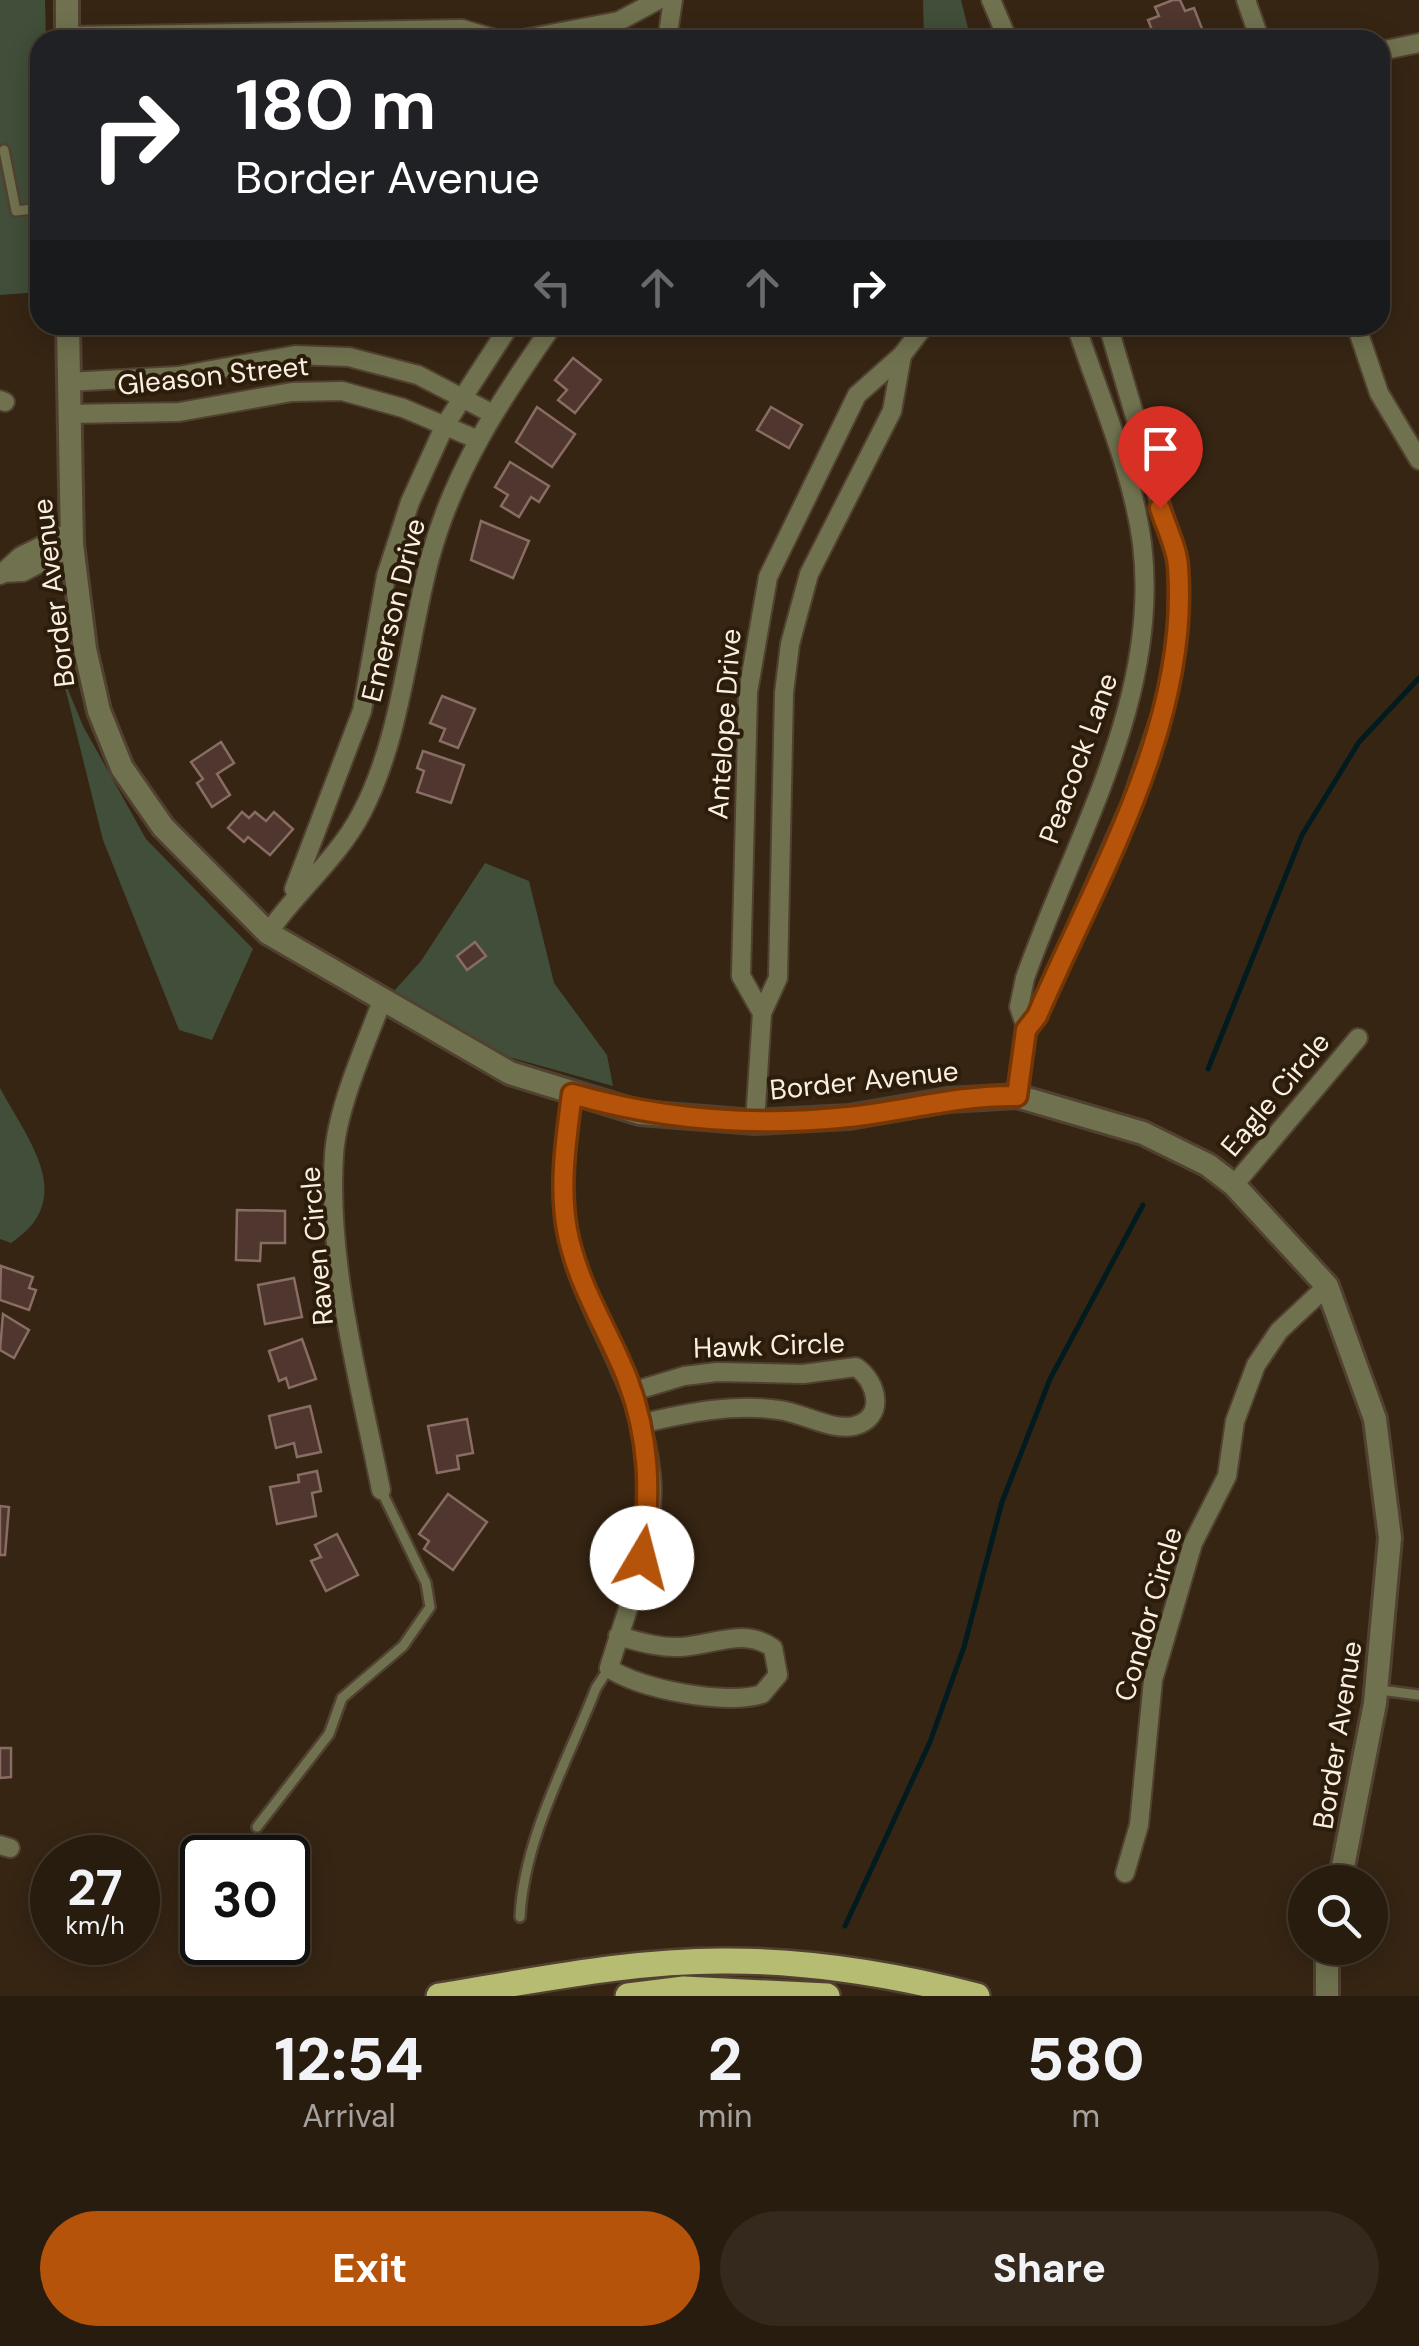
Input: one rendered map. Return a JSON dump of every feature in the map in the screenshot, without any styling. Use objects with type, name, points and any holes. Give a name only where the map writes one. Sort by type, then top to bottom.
[{"type":"main road","points":[[439,1996],[627,1967],[728,1960],[859,1972],[977,1996]]},
{"type":"main road","points":[[520,1996],[590,1984],[627,1967]]},
{"type":"main road","points":[[628,1996],[684,1989],[826,1996]]},
{"type":"street","points":[[67,0],[67,30]]},
{"type":"street","points":[[571,30],[619,21],[637,5],[658,0]]},
{"type":"street","points":[[668,30],[672,0]]},
{"type":"street","points":[[992,0],[1004,30]]},
{"type":"street","points":[[1246,0],[1256,30]]},
{"type":"street","points":[[418,30],[465,30]]},
{"type":"street","points":[[1390,50],[1419,44]]},
{"type":"street","name":"Border Avenue","points":[[68,335],[72,538],[85,650],[99,711],[122,768],[163,827],[268,933],[510,1072],[640,1113],[756,1122],[848,1117],[948,1100],[1017,1096],[1143,1133],[1208,1165],[1234,1185],[1327,1286],[1375,1419],[1390,1538],[1377,1689],[1343,1865]]},
{"type":"street","name":"Emerson Drive","points":[[287,905],[362,711],[386,576],[410,502],[446,425],[503,335]]},
{"type":"street","name":"Emerson Drive","points":[[268,933],[362,812],[391,733],[430,558],[476,439],[546,335]]},
{"type":"street","name":"Antelope Drive","points":[[762,1013],[741,976],[748,692],[768,577],[790,525],[857,395],[902,355],[917,335]]},
{"type":"street","name":"Peacock Lane","points":[[1017,1096],[1026,1030],[1019,1007],[1025,978],[1123,728],[1142,636],[1142,543],[1134,498],[1079,335]]},
{"type":"street","name":"Peacock Lane","points":[[1026,1030],[1037,1016],[1130,802],[1167,698],[1177,632],[1178,563],[1111,335]]},
{"type":"street","points":[[1359,335],[1378,393],[1419,460]]},
{"type":"street","name":"Gleason Street","points":[[68,382],[178,376],[295,354],[349,356],[418,375],[491,413]]},
{"type":"street","name":"Antelope Drive","points":[[756,1122],[762,1013],[778,978],[784,693],[790,644],[809,574],[892,411],[902,355]]},
{"type":"street","name":"Gleason Street","points":[[68,414],[179,412],[292,392],[342,392],[446,425],[476,439]]},
{"type":"street","points":[[1,574],[20,556],[72,538]]},
{"type":"street","points":[[748,692],[784,693]]},
{"type":"street","points":[[1123,728],[1152,740]]},
{"type":"street","name":"Raven Circle","points":[[382,1001],[334,1151],[339,1258],[382,1490]]},
{"type":"street","name":"Eagle Circle","points":[[1234,1185],[1358,1038]]},
{"type":"street","points":[[572,1094],[562,1176],[567,1230],[580,1280],[631,1392],[651,1476],[642,1558],[618,1636],[610,1668],[625,1680],[734,1699],[762,1694],[778,1674],[772,1648],[752,1636],[682,1647],[656,1646],[618,1636]]},
{"type":"street","name":"Condor Circle","points":[[1125,1873],[1139,1825],[1152,1680],[1194,1543],[1226,1476],[1235,1421],[1256,1365],[1279,1331],[1327,1286]]},
{"type":"street","name":"Hawk Circle","points":[[631,1392],[684,1376],[717,1372],[803,1374],[856,1367],[875,1386],[876,1403],[870,1416],[858,1425],[839,1428],[813,1417],[746,1408],[640,1424]]},
{"type":"street","points":[[1327,1965],[1327,1996]]},
{"type":"lane","points":[[4,150],[16,211],[30,209]]},
{"type":"lane","points":[[257,1826],[328,1734],[342,1698],[402,1646],[430,1608],[426,1583],[382,1490]]},
{"type":"lane","points":[[520,1917],[522,1886],[534,1844],[596,1688],[610,1668]]},
{"type":"lane","points":[[1377,1689],[1419,1695]]},
{"type":"green space","points":[[0,0],[45,0],[46,30],[30,30],[30,293],[0,295]]},
{"type":"green space","points":[[923,0],[961,0],[968,30],[924,30]]},
{"type":"green space","points":[[62,675],[83,726],[146,839],[253,949],[212,1040],[179,1030],[103,840]]},
{"type":"green space","points":[[485,863],[529,881],[554,983],[607,1055],[613,1086],[502,1055],[394,991],[421,961]]},
{"type":"green space","points":[[0,1088],[34,1149],[45,1189],[42,1208],[31,1226],[11,1243],[0,1239]]},
{"type":"building","points":[[1180,0],[1185,11],[1194,8],[1202,30],[1152,30],[1148,20],[1159,16],[1155,7]]},
{"type":"building","points":[[573,358],[601,380],[575,413],[558,400],[567,390],[555,380]]},
{"type":"building","points":[[537,407],[575,434],[552,467],[516,442]]},
{"type":"building","points":[[771,407],[802,425],[789,448],[757,430]]},
{"type":"building","points":[[510,462],[549,486],[539,502],[531,497],[519,517],[501,506],[508,495],[495,487]]},
{"type":"building","points":[[481,521],[529,541],[513,578],[471,560]]},
{"type":"building","points":[[442,696],[475,709],[458,748],[440,741],[445,729],[430,723]]},
{"type":"building","points":[[221,742],[234,763],[217,774],[230,795],[212,807],[197,783],[203,779],[191,762]]},
{"type":"building","points":[[423,751],[464,765],[451,803],[417,792],[424,771],[417,768]]},
{"type":"building","points":[[242,812],[249,818],[255,812],[266,821],[274,812],[293,829],[270,855],[248,837],[244,842],[228,828]]},
{"type":"building","points":[[475,942],[486,956],[467,970],[457,956]]},
{"type":"building","points":[[237,1210],[285,1211],[285,1243],[261,1243],[260,1261],[236,1260]]},
{"type":"building","points":[[1,1266],[33,1277],[29,1288],[36,1290],[29,1310],[0,1300]]},
{"type":"building","points":[[294,1278],[302,1317],[265,1324],[258,1285]]},
{"type":"building","points":[[3,1314],[29,1330],[14,1358],[0,1350]]},
{"type":"building","points":[[302,1339],[316,1379],[289,1388],[286,1378],[279,1381],[269,1351]]},
{"type":"building","points":[[310,1406],[321,1452],[297,1457],[294,1443],[276,1448],[269,1416]]},
{"type":"building","points":[[467,1419],[473,1453],[457,1456],[459,1469],[437,1473],[428,1426]]},
{"type":"building","points":[[317,1471],[321,1491],[312,1493],[316,1516],[277,1524],[270,1487],[299,1482],[298,1475]]},
{"type":"building","points":[[448,1494],[487,1522],[453,1570],[424,1549],[429,1541],[419,1534]]},
{"type":"building","points":[[0,1506],[9,1507],[5,1555],[0,1555]]},
{"type":"building","points":[[337,1534],[358,1575],[326,1591],[311,1561],[321,1557],[315,1545]]},
{"type":"building","points":[[0,1748],[11,1748],[11,1777],[0,1778]]},
{"type":"waterway","points":[[1208,1069],[1302,835],[1359,742],[1419,678]]},
{"type":"waterway","points":[[845,1926],[930,1742],[964,1647],[1002,1502],[1050,1379],[1143,1205]]},
{"type":"route","points":[[642,1558],[651,1476],[636,1406],[626,1376],[580,1280],[567,1230],[562,1176],[572,1094],[640,1113],[756,1122],[848,1117],[948,1100],[1017,1096],[1026,1030],[1037,1016],[1130,802],[1167,698],[1177,632],[1178,563],[1160,508]]}]
